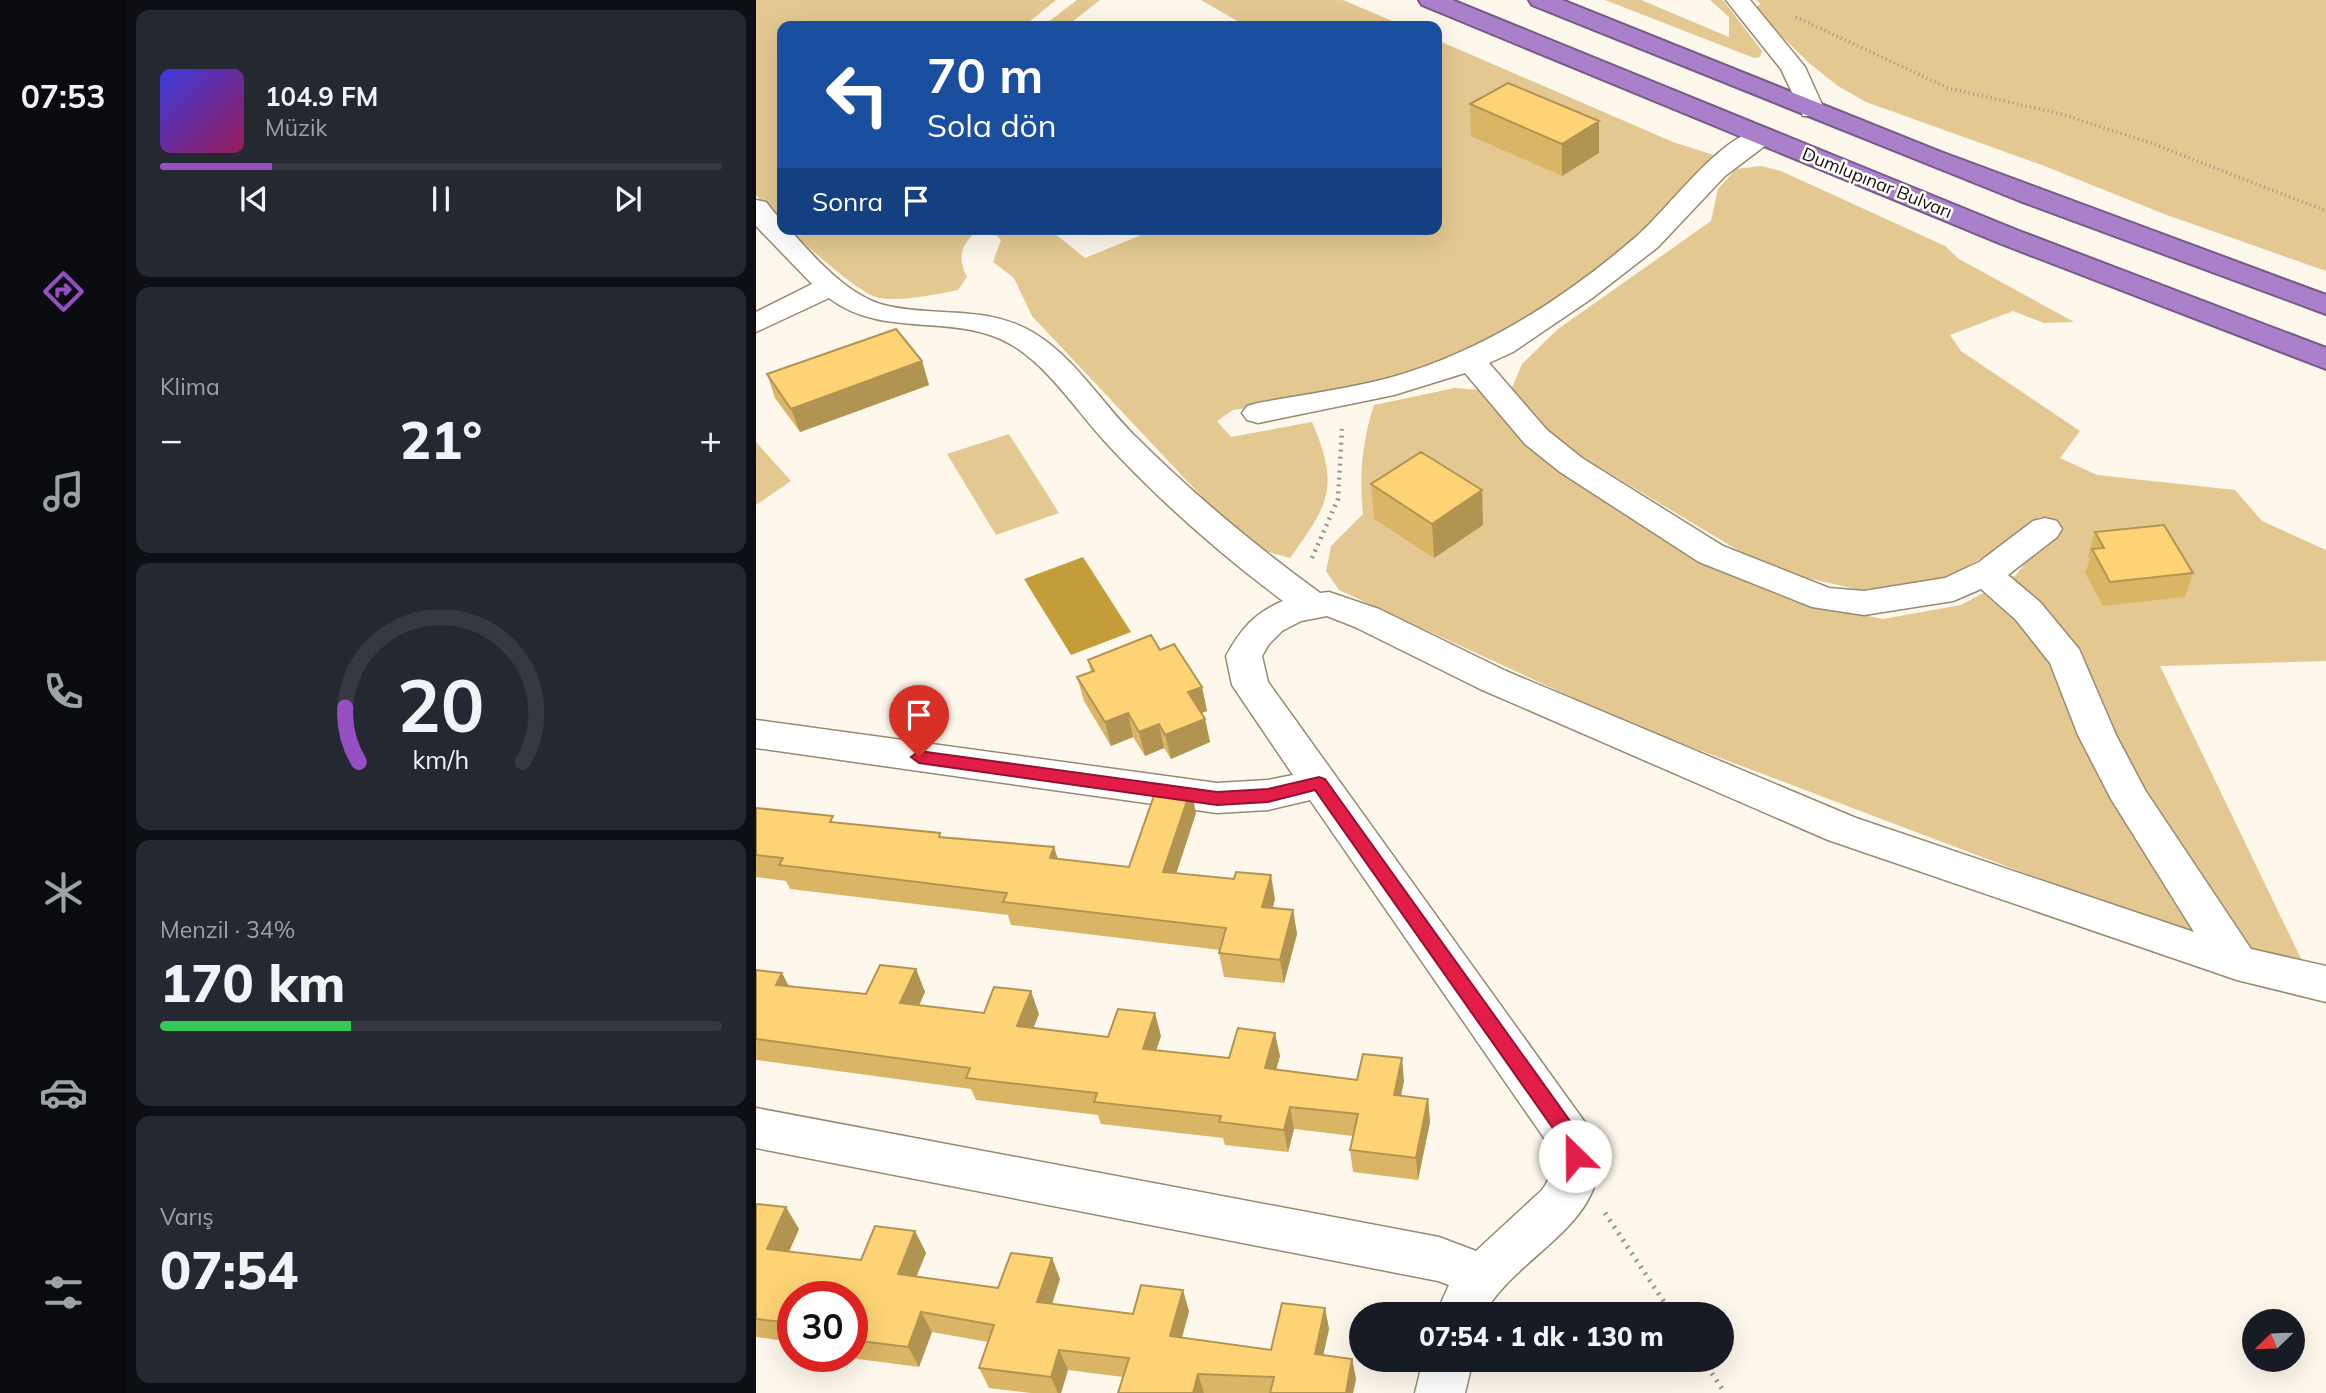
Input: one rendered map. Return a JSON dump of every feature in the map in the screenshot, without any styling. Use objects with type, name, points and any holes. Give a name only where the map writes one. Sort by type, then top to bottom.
[{"type":"highway","name":"Dumlupınar Bulvarı","points":[[1431,0],[2009,237],[2326,359]]},
{"type":"highway","points":[[1541,0],[1812,111],[2165,247],[2326,305]]},
{"type":"street","points":[[1738,0],[1793,66],[1812,111]]},
{"type":"street","points":[[1258,413],[1394,386],[1470,360],[1502,345],[1590,286],[1648,241],[1716,170],[1761,136]]},
{"type":"street","points":[[756,208],[777,230]]},
{"type":"street","points":[[782,235],[831,286],[862,307],[878,313],[970,321],[999,327],[1024,339],[1054,365],[1118,438],[1180,499],[1241,554],[1300,596],[1367,618],[1493,680],[1842,829],[2238,963],[2326,984]]},
{"type":"street","points":[[756,323],[831,286]]},
{"type":"street","points":[[1470,360],[1536,437],[1571,465],[1711,554],[1774,582],[1824,599],[1864,603],[1953,589],[1985,574],[2045,529]]},
{"type":"street","points":[[1985,574],[2028,611],[2067,658],[2097,735],[2130,799],[2238,963]]},
{"type":"street","points":[[1300,596],[1255,636],[1244,656],[1250,685],[1573,1142],[1576,1170],[1563,1199],[1483,1276],[1464,1302]]},
{"type":"street","points":[[756,734],[1217,799],[1268,795],[1319,783]]},
{"type":"street","points":[[756,1128],[1439,1259],[1483,1276]]},
{"type":"street","points":[[1440,1393],[1445,1372]]},
{"type":"path","points":[[1786,11],[1948,88],[2061,114],[2138,138],[2326,211]]},
{"type":"path","points":[[1300,596],[1311,559],[1338,499],[1342,439],[1340,397]]},
{"type":"path","points":[[1576,1170],[1664,1302]]},
{"type":"path","points":[[1711,1372],[1725,1393]]},
{"type":"shaded area","points":[[756,0],[1056,0],[1030,21],[777,21],[777,218],[756,195]]},
{"type":"shaded area","points":[[1077,0],[1100,0],[1073,21],[1050,21]]},
{"type":"shaded area","points":[[1201,0],[1343,0],[1392,21],[1237,21]]},
{"type":"shaded area","points":[[1605,0],[1641,0],[1729,37],[1729,17],[1710,0],[1723,0],[1762,51],[1760,57],[1754,58]]},
{"type":"shaded area","points":[[1756,0],[2326,0],[2326,271],[2164,214],[2042,165],[1866,102],[1838,86],[1809,63],[1753,8],[1761,4]]},
{"type":"shaded area","points":[[1442,42],[1673,142],[1717,156],[1628,251],[1493,342],[1435,370],[1305,400],[1233,410],[1217,421],[1231,437],[1312,422],[1326,463],[1326,494],[1314,523],[1290,558],[1265,551],[1221,517],[1032,316],[1014,278],[993,262],[1001,240],[996,235],[1056,235],[1085,258],[1141,235],[1442,235]]},
{"type":"shaded area","points":[[1761,166],[1781,171],[1945,246],[1959,259],[2074,322],[2044,323],[2013,311],[1950,335],[1961,351],[2080,431],[2060,458],[2097,475],[2235,490],[2262,521],[2326,550],[2326,661],[2160,666],[2305,967],[2148,920],[1628,723],[1339,590],[1326,571],[1331,546],[1363,514],[1363,459],[1374,405],[1455,388],[1479,390],[1528,445],[1621,513],[1730,575],[1823,607],[1883,619],[1961,605],[2016,575],[2059,520],[2040,517],[2002,546],[1947,578],[1860,590],[1771,570],[1554,440],[1511,390],[1522,364],[1558,329],[1711,221],[1718,189],[1736,169]]},
{"type":"shaded area","points":[[795,235],[973,235],[962,252],[962,263],[967,277],[958,290],[917,297],[876,297],[818,256]]},
{"type":"shaded area","points":[[1009,434],[1059,513],[996,535],[947,454]]},
{"type":"shaded area","points":[[756,442],[791,481],[756,505]]},
{"type":"shaded area","points":[[1083,557],[1131,632],[1071,655],[1024,579]]},
{"type":"building","points":[[1508,83],[1599,121],[1562,144],[1470,104]]},
{"type":"building","points":[[896,329],[922,361],[791,409],[767,374]]},
{"type":"building","points":[[1421,452],[1482,490],[1432,524],[1371,484]]},
{"type":"building","points":[[2164,525],[2193,573],[2110,582],[2092,549],[2104,548],[2095,532]]},
{"type":"building","points":[[1151,635],[1160,650],[1174,644],[1202,687],[1188,692],[1205,719],[1165,735],[1159,724],[1139,732],[1128,713],[1105,722],[1077,677],[1094,671],[1088,660]]},
{"type":"building","points":[[1158,784],[1191,789],[1163,872],[1234,879],[1236,872],[1271,875],[1262,907],[1293,910],[1280,960],[1219,953],[1226,928],[1003,902],[1007,893],[779,865],[783,858],[756,855],[756,808],[833,816],[830,822],[940,833],[939,837],[1054,847],[1050,858],[1129,867]]},
{"type":"building","points":[[880,965],[916,969],[900,1003],[984,1013],[994,987],[1031,991],[1017,1026],[1108,1037],[1118,1009],[1155,1013],[1143,1049],[1229,1058],[1238,1028],[1275,1033],[1265,1068],[1357,1080],[1363,1054],[1402,1058],[1394,1095],[1428,1099],[1416,1158],[1350,1150],[1358,1114],[1290,1107],[1284,1130],[1219,1122],[1221,1116],[1094,1102],[1097,1093],[966,1078],[970,1068],[756,1039],[756,970],[782,973],[776,985],[866,994]]},
{"type":"building","points":[[756,1204],[786,1207],[767,1249],[861,1260],[875,1226],[915,1231],[898,1274],[998,1288],[1011,1253],[1052,1258],[1037,1302],[1133,1314],[1141,1285],[1183,1290],[1170,1336],[1271,1350],[1282,1303],[1325,1308],[1315,1354],[1349,1359],[1350,1372],[1346,1393],[1270,1393],[1274,1377],[1198,1374],[1193,1393],[1118,1393],[1129,1358],[1059,1350],[1051,1377],[979,1368],[994,1325],[921,1312],[908,1347],[868,1342],[868,1281],[777,1281],[777,1321],[756,1319]]},
{"type":"route","points":[[919,757],[1217,799],[1268,795],[1319,783],[1573,1142],[1575,1156]]}]
